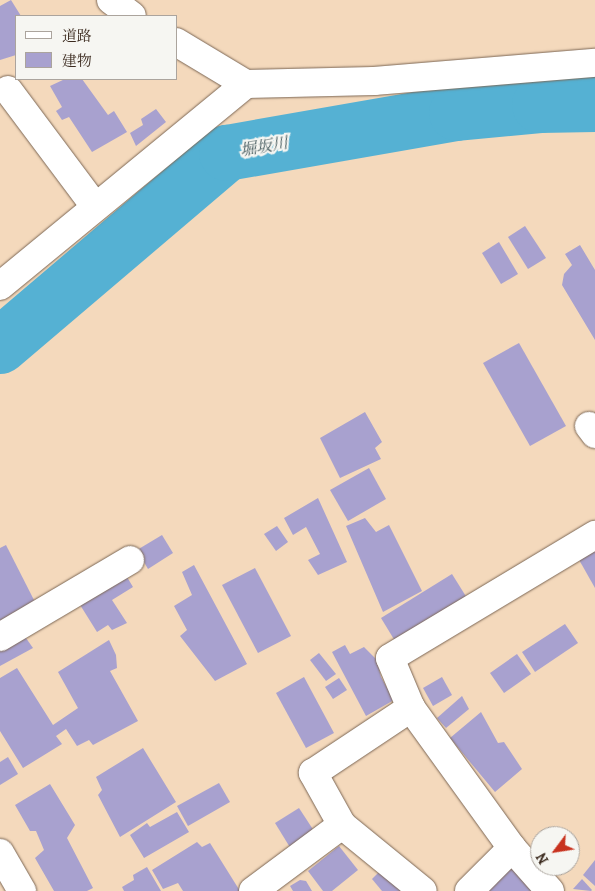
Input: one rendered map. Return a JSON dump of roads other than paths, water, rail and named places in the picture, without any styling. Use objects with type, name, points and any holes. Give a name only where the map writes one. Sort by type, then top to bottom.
[{"type":"street","points":[[178,43],[246,84],[374,81],[595,63]]},
{"type":"street","points":[[0,286],[94,205],[246,84]]},
{"type":"street","points":[[10,88],[94,205]]},
{"type":"street","points":[[550,891],[512,848],[411,708],[390,658],[595,535]]},
{"type":"street","points":[[0,637],[130,560]]},
{"type":"street","points":[[411,708],[312,772],[342,825],[423,891]]},
{"type":"street","points":[[253,891],[342,825]]},
{"type":"street","points":[[469,891],[512,848]]},
{"type":"street","points":[[0,853],[22,891]]},
{"type":"waterway","name":"堀坂川","points":[[0,346],[227,153],[457,113],[540,105],[595,104]]}]
